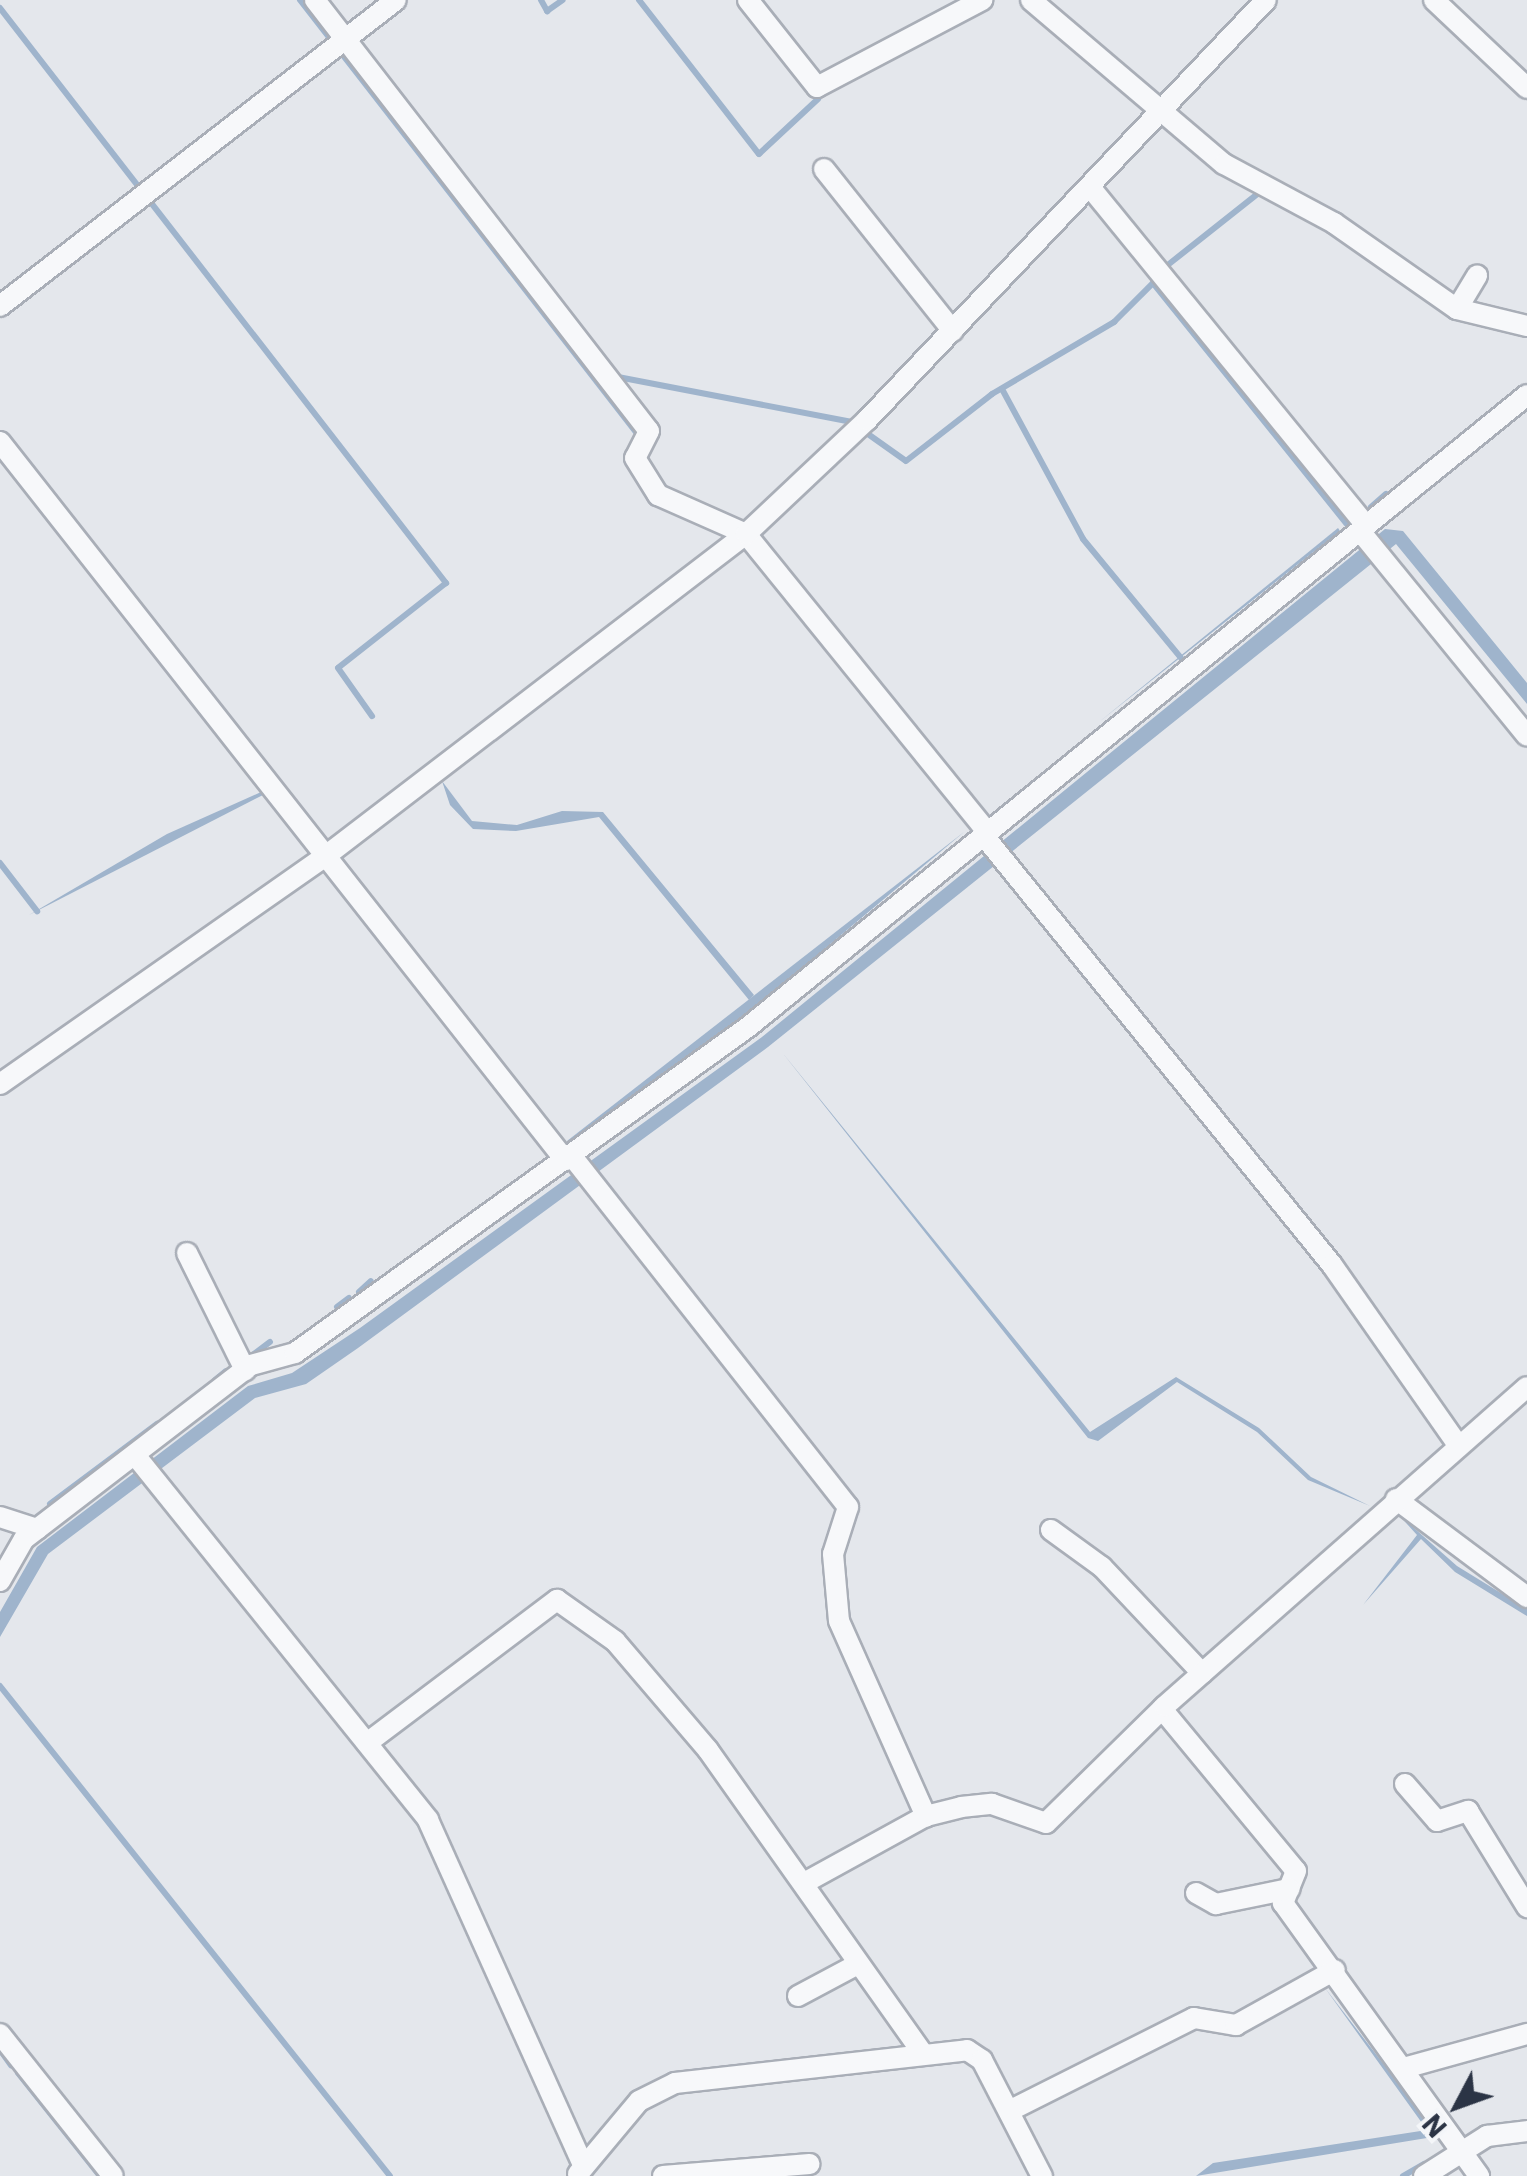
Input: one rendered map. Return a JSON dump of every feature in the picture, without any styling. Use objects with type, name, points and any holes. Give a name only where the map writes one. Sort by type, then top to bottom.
[{"type":"street","points":[[314,0],[649,431],[635,458],[658,494],[746,534],[1005,863],[1332,1265],[1458,1445]]},
{"type":"street","points":[[0,306],[396,0]]},
{"type":"street","points":[[748,0],[817,87],[982,0]]},
{"type":"street","points":[[1032,0],[1166,108],[1224,164],[1334,223],[1457,309],[1527,326]]},
{"type":"street","points":[[0,1084],[323,858],[746,534],[953,330],[1266,0]]},
{"type":"street","points":[[1434,0],[1527,88]]},
{"type":"street","points":[[824,169],[953,330]]},
{"type":"street","points":[[1090,187],[1527,736]]},
{"type":"street","points":[[1457,309],[1477,276]]},
{"type":"street","points":[[0,1582],[37,1529],[143,1466],[245,1370],[295,1353],[748,1027],[987,838],[1527,395]]},
{"type":"street","points":[[0,442],[323,858],[848,1507],[833,1554],[838,1621],[926,1816]]},
{"type":"street","points":[[188,1253],[245,1370]]},
{"type":"street","points":[[804,1883],[926,1816],[992,1804],[1046,1823],[1162,1709],[1527,1387]]},
{"type":"street","points":[[143,1466],[428,1820],[581,2172],[639,2101],[675,2084],[921,2051],[967,2050],[1010,2111],[1042,2176]]},
{"type":"street","points":[[1396,1499],[1527,1597]]},
{"type":"street","points":[[0,1517],[37,1529]]},
{"type":"street","points":[[1051,1530],[1102,1567],[1202,1673]]},
{"type":"street","points":[[367,1743],[557,1600],[627,1655],[804,1883],[921,2051]]},
{"type":"street","points":[[1162,1709],[1296,1871],[1283,1903],[1335,1970],[1479,2176]]},
{"type":"street","points":[[1405,1784],[1437,1821],[1468,1811],[1527,1907]]},
{"type":"street","points":[[1196,1894],[1216,1904],[1289,1889]]},
{"type":"street","points":[[798,1996],[858,1964]]},
{"type":"street","points":[[1010,2111],[1194,2018],[1236,2025],[1335,1970]]},
{"type":"street","points":[[0,2034],[113,2176]]},
{"type":"street","points":[[1404,2068],[1527,2034]]},
{"type":"street","points":[[1424,2176],[1487,2136],[1527,2132]]},
{"type":"street","points":[[664,2176],[810,2164]]},
{"type":"water","points":[[1338,528],[1340,531],[1099,722]]},
{"type":"water","points":[[1385,529],[1403,531],[1527,683],[1527,704],[1396,544],[768,1047],[358,1348],[306,1384],[255,1398],[48,1554],[0,1637],[0,1612],[37,1547],[248,1386],[292,1373],[360,1328],[762,1037]]},
{"type":"water","points":[[442,781],[472,821],[517,825],[562,811],[603,812],[754,995],[749,1000],[599,817],[516,831],[473,829],[450,805]]},
{"type":"water","points":[[261,792],[263,795],[29,915],[167,834]]},
{"type":"water","points":[[964,832],[742,1018],[570,1144],[567,1141]]},
{"type":"water","points":[[781,1051],[1090,1432],[1176,1377],[1259,1428],[1311,1477],[1370,1506],[1308,1480],[1257,1432],[1177,1382],[1098,1441],[1088,1438]]},
{"type":"water","points":[[1397,1513],[1457,1566],[1527,1609],[1527,1616],[1455,1572],[1421,1539],[1363,1605],[1417,1535]]},
{"type":"water","points":[[1325,1988],[1439,2136],[1196,2176],[1213,2163],[1427,2130]]},
{"type":"waterway","points":[[300,0],[636,432]]},
{"type":"waterway","points":[[541,0],[547,11],[563,0]]},
{"type":"waterway","points":[[639,0],[759,154],[818,99]]},
{"type":"waterway","points":[[0,8],[446,583],[338,668],[372,716]]},
{"type":"waterway","points":[[1169,264],[1261,191]]},
{"type":"waterway","points":[[618,377],[851,422],[906,461],[992,394],[1114,322],[1153,283],[1347,524]]},
{"type":"waterway","points":[[1002,389],[1083,539],[1181,658]]},
{"type":"waterway","points":[[1371,507],[1386,494]]},
{"type":"waterway","points":[[0,863],[37,911]]},
{"type":"waterway","points":[[359,1292],[371,1281]]},
{"type":"waterway","points":[[337,1307],[349,1298]]},
{"type":"waterway","points":[[254,1354],[270,1342]]},
{"type":"waterway","points":[[215,1380],[226,1371]]},
{"type":"waterway","points":[[50,1504],[157,1424]]},
{"type":"waterway","points":[[0,1686],[390,2176]]},
{"type":"waterway","points":[[0,2050],[11,2065]]},
{"type":"waterway","points":[[18,2073],[100,2176]]},
{"type":"waterway","points":[[1403,2176],[1424,2164]]}]
